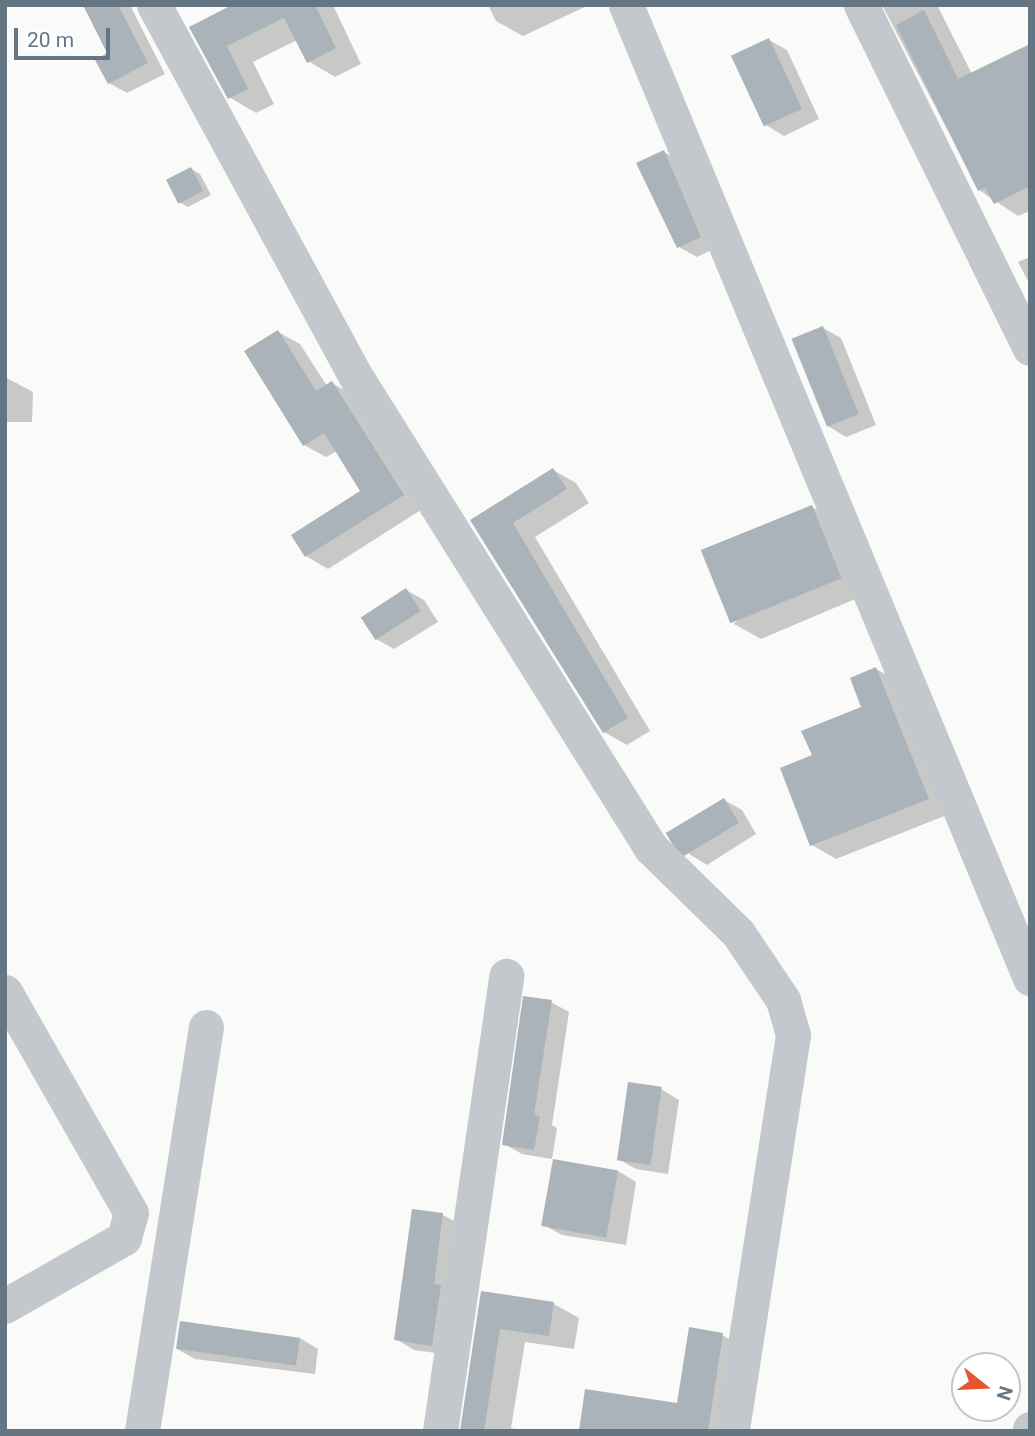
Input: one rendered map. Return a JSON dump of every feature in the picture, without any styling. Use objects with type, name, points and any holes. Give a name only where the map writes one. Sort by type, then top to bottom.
[{"type":"street","points":[[154,5],[358,380],[651,848],[738,933],[783,1000],[793,1035],[732,1431]]},
{"type":"street","points":[[626,5],[1030,978]]},
{"type":"street","points":[[861,5],[1022,308],[1030,348]]},
{"type":"street","points":[[440,1431],[506,976]]},
{"type":"street","points":[[5,992],[131,1213],[124,1238],[5,1306]]},
{"type":"street","points":[[142,1431],[206,1027]]},
{"type":"building","points":[[83,5],[118,5],[148,63],[108,84],[95,60],[107,53]]},
{"type":"building","points":[[232,5],[315,5],[336,48],[307,63],[284,18],[227,46],[248,89],[228,99],[189,27]]},
{"type":"building","points":[[924,10],[958,79],[1030,44],[1030,186],[994,204],[985,188],[978,191],[896,25]]},
{"type":"building","points":[[769,38],[802,109],[764,126],[731,56]]},
{"type":"building","points":[[664,150],[701,237],[677,248],[636,163]]},
{"type":"building","points":[[191,167],[203,191],[178,204],[166,180]]},
{"type":"building","points":[[823,326],[859,414],[827,427],[791,339]]},
{"type":"building","points":[[278,330],[316,391],[332,381],[404,495],[305,557],[291,535],[360,491],[324,433],[303,446],[244,351]]},
{"type":"building","points":[[553,468],[567,489],[513,523],[628,718],[603,733],[470,520]]},
{"type":"building","points":[[812,505],[842,578],[730,623],[701,550]]},
{"type":"building","points":[[406,588],[421,611],[375,640],[361,617]]},
{"type":"building","points":[[876,667],[929,799],[810,846],[780,768],[812,755],[801,731],[861,707],[850,678]]},
{"type":"building","points":[[724,798],[739,823],[681,858],[666,833]]},
{"type":"building","points":[[523,996],[552,1000],[534,1115],[540,1116],[534,1150],[502,1145]]},
{"type":"building","points":[[628,1082],[662,1087],[651,1165],[617,1160]]},
{"type":"building","points":[[553,1159],[618,1170],[606,1237],[541,1226]]},
{"type":"building","points":[[412,1209],[443,1213],[434,1284],[441,1285],[432,1346],[394,1340]]},
{"type":"building","points":[[481,1291],[554,1302],[549,1336],[500,1329],[484,1431],[460,1431]]},
{"type":"building","points":[[180,1321],[300,1338],[296,1366],[176,1349]]},
{"type":"building","points":[[689,1327],[723,1333],[708,1431],[579,1431],[585,1389],[677,1403]]}]
